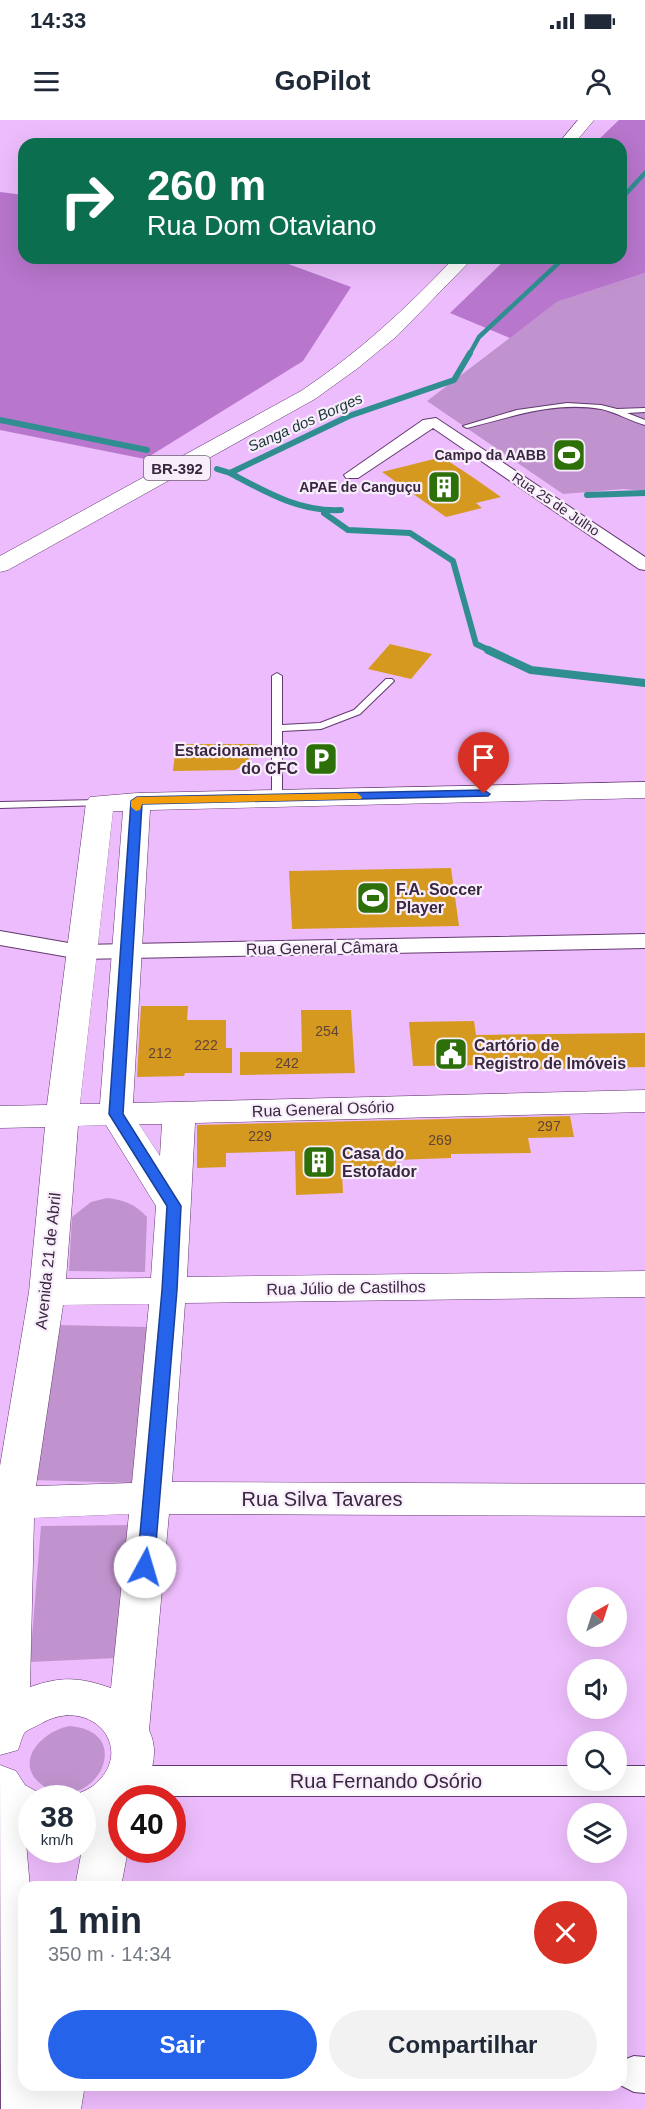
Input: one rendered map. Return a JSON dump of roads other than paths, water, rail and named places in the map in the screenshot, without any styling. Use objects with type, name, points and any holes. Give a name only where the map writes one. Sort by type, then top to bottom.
[{"type":"main road","points":[[571,138],[586,120]]},
{"type":"main road","name":"BR-392","points":[[0,565],[308,395],[351,367],[401,324],[458,264]]},
{"type":"main road","points":[[100,803],[645,790]]},
{"type":"main road","points":[[137,801],[117,1105],[174,1206]]},
{"type":"main road","name":"Avenida 21 de Abril","points":[[2,1734],[7,1503],[47,1292],[63,1107],[80,952],[100,803]]},
{"type":"main road","name":"Rua General Osório","points":[[0,1117],[63,1107],[645,1086]]},
{"type":"main road","name":"Rua General Osório","points":[[0,1098],[63,1107]]},
{"type":"main road","name":"Rua General Osório","points":[[117,1105],[179,1113],[645,1101]]},
{"type":"main road","points":[[128,1728],[152,1498],[170,1290],[179,1113]]},
{"type":"main road","name":"Rua Júlio de Castilhos","points":[[47,1292],[645,1284]]},
{"type":"main road","name":"Rua Silva Tavares","points":[[7,1503],[152,1498],[645,1500]]},
{"type":"main road","points":[[2,1734],[54,1698],[76,1696],[97,1701],[116,1712],[128,1728],[134,1747],[133,1764],[117,1785]]},
{"type":"main road","points":[[0,1785],[9,1799],[18,1804]]},
{"type":"main road","points":[[99,1881],[108,1797]]},
{"type":"main road","points":[[0,1809],[18,2015]]},
{"type":"main road","points":[[25,2091],[26,2109]]},
{"type":"main road","points":[[56,2109],[59,2091]]},
{"type":"street","name":"Rua 25 de Julho","points":[[352,475],[429,423],[436,423],[645,565]]},
{"type":"street","points":[[450,433],[467,426]]},
{"type":"street","name":"Rua General Câmara","points":[[0,938],[80,952],[645,941]]},
{"type":"street","name":"Rua Fernando Osório","points":[[186,1795],[645,1781]]},
{"type":"lane","points":[[467,426],[540,407],[566,405],[601,407],[645,423]]},
{"type":"lane","points":[[614,411],[645,410]]},
{"type":"lane","points":[[277,675],[277,799]]},
{"type":"lane","points":[[277,728],[321,726],[357,712],[389,681]]},
{"type":"lane","points":[[0,805],[100,803]]},
{"type":"waterway","name":"Sanga dos Borges","points":[[627,192],[645,173]]},
{"type":"waterway","name":"Sanga dos Borges","points":[[469,355],[479,337],[558,264]]},
{"type":"waterway","name":"Sanga dos Borges","points":[[230,473],[349,416],[454,380],[470,353]]},
{"type":"waterway","name":"Sanga dos Borges","points":[[0,420],[147,450]]},
{"type":"waterway","name":"Sanga dos Borges","points":[[217,469],[230,473]]},
{"type":"waterway","points":[[230,473],[270,494],[297,504],[311,508],[341,510]]},
{"type":"waterway","points":[[587,495],[645,493]]},
{"type":"waterway","points":[[324,513],[348,530],[410,533],[453,561],[476,644],[491,651]]},
{"type":"waterway","points":[[488,650],[531,670],[645,683]]},
{"type":"place","name":"Campo da AABB","points":[[569,455]]},
{"type":"place","name":"APAE de Canguçu","points":[[444,487]]},
{"type":"place","name":"Estacionamento do CFC","points":[[321,759]]},
{"type":"place","name":"F.A. Soccer Player","points":[[373,898]]},
{"type":"place","name":"Cartório de Registro de Imóveis","points":[[451,1054]]},
{"type":"place","name":"Casa do Estofador","points":[[319,1162]]}]
